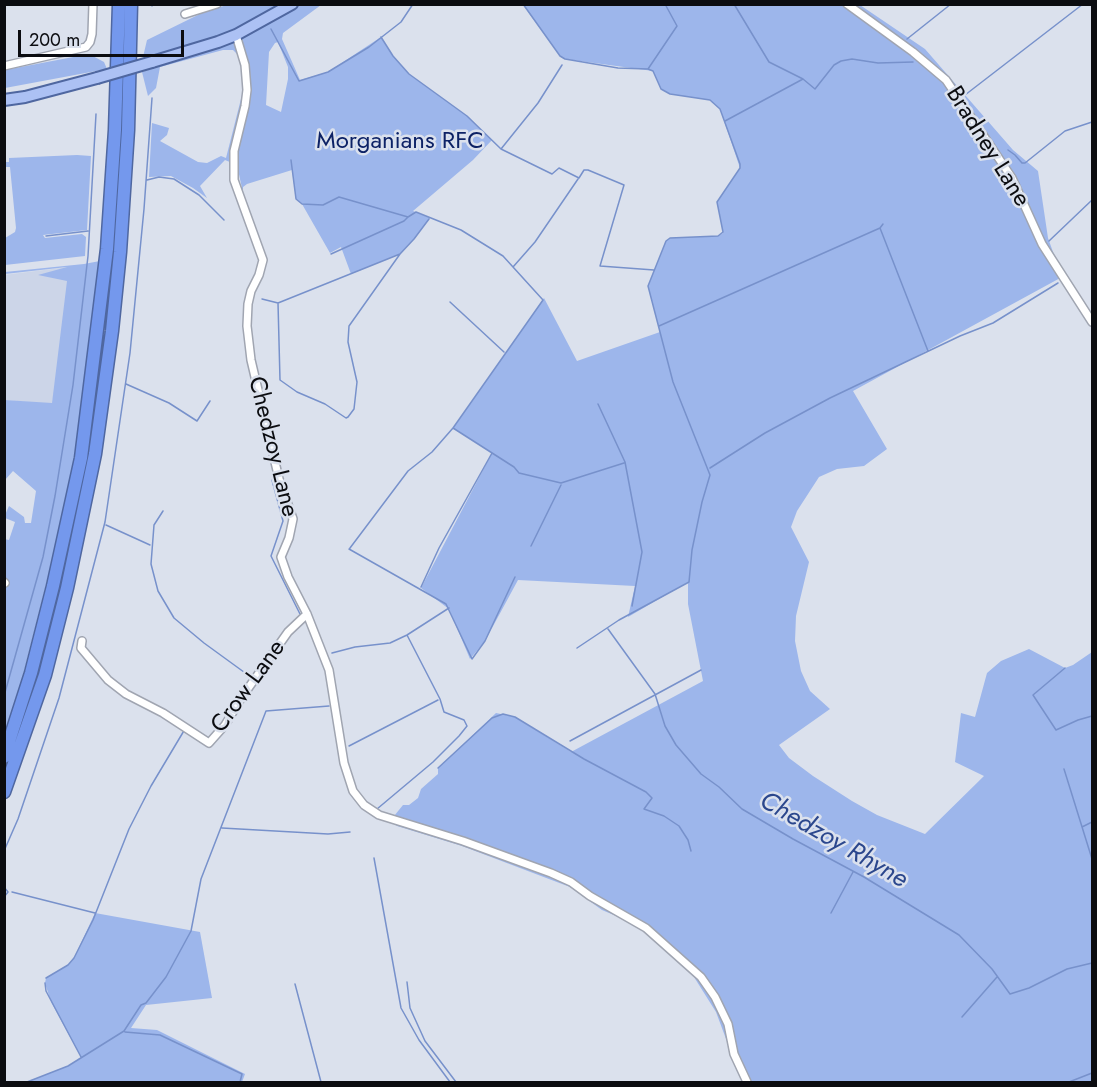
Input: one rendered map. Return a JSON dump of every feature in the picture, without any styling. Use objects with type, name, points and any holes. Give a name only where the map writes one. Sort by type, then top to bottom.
[{"type":"highway","points":[[4,757],[31,673],[81,458],[107,249],[116,130],[119,4]]},
{"type":"highway","points":[[4,792],[45,675],[67,588],[95,454],[120,252],[128,130],[131,4]]},
{"type":"main road","points":[[4,99],[25,97],[211,45],[236,35],[292,4]]},
{"type":"street","points":[[4,66],[64,54],[86,47],[92,34],[93,4]]},
{"type":"street","points":[[185,14],[217,4]]},
{"type":"street","name":"Bradney Lane","points":[[847,4],[913,52],[946,80],[1012,178],[1042,244],[1092,321]]},
{"type":"street","name":"Chedzoy Lane","points":[[236,35],[245,66],[247,90],[234,151],[234,180],[263,260],[248,304],[247,326],[251,360],[279,479],[293,519],[289,538],[281,557],[288,577],[308,614],[329,670],[344,763],[353,790],[364,804],[379,815],[463,841],[571,882],[654,934],[701,977],[714,997],[728,1024],[734,1054],[747,1083]]},
{"type":"street","name":"Crow Lane","points":[[82,641],[81,648],[108,680],[126,694],[163,713],[209,743],[225,725],[288,632],[308,614]]},
{"type":"shaded area","points":[[76,266],[52,404],[5,400],[4,275]]},
{"type":"green space","name":"Morganians RFC","points":[[227,5],[321,5],[283,33],[282,39],[300,80],[328,72],[381,37],[393,56],[409,74],[467,116],[492,140],[473,160],[413,211],[430,218],[400,254],[351,274],[341,247],[330,253],[302,204],[296,199],[292,170],[247,184],[243,187],[243,193],[237,165],[225,160],[200,186],[207,198],[171,176],[149,177],[152,123],[169,128],[167,135],[160,141],[198,162],[207,163],[221,156],[226,158],[244,87],[242,68],[237,54],[233,50],[223,50],[160,67],[156,88],[148,96],[142,72],[160,66],[162,54],[143,57],[147,40],[206,11]],"holes":[[[278,42],[288,67],[288,79],[281,112],[266,105],[269,52],[275,43]]]},
{"type":"green space","points":[[523,5],[860,5],[925,49],[1013,150],[1038,171],[1048,238],[1062,277],[853,391],[887,449],[864,466],[837,469],[819,477],[797,511],[791,527],[809,562],[796,616],[795,641],[801,671],[810,691],[830,709],[779,745],[789,758],[852,801],[877,815],[925,834],[984,776],[955,762],[961,713],[975,717],[987,673],[1001,661],[1029,649],[1065,668],[1092,652],[1092,1082],[742,1082],[716,1012],[694,977],[635,924],[602,910],[570,887],[462,846],[397,826],[390,821],[403,805],[409,805],[418,798],[421,789],[438,774],[438,768],[496,713],[515,717],[571,752],[703,681],[688,604],[688,582],[628,617],[635,586],[518,580],[485,641],[470,659],[449,609],[421,588],[492,453],[453,428],[544,298],[577,361],[660,332],[648,286],[666,241],[670,238],[718,236],[723,233],[717,202],[740,168],[720,109],[710,100],[670,94],[661,89],[653,71],[565,59],[560,56]]},
{"type":"green space","points":[[89,54],[104,62],[107,69],[5,88],[5,70]]},
{"type":"green space","points":[[91,156],[87,230],[43,235],[45,238],[82,234],[86,237],[85,256],[5,265],[5,238],[15,232],[16,228],[10,167],[5,167],[5,162],[9,162],[9,158]]},
{"type":"green space","points":[[100,261],[79,437],[67,502],[17,699],[5,734],[4,539],[9,540],[15,522],[5,518],[5,515],[9,506],[24,517],[25,523],[31,523],[36,491],[13,471],[5,480],[5,400],[52,403],[67,281],[38,275],[67,267],[5,274],[5,272]]},
{"type":"green space","points":[[95,913],[200,932],[212,998],[146,1005],[131,1028],[157,1030],[245,1074],[242,1082],[27,1082],[70,1065],[81,1057],[51,1002],[45,983],[46,978],[68,965],[74,958]]},
{"type":"waterway","points":[[271,29],[299,81],[328,72],[369,47],[401,22],[413,4]]},
{"type":"waterway","points":[[523,4],[560,56],[565,59],[618,68],[648,69],[653,71],[661,89],[670,94],[710,100],[720,109],[740,164],[740,168],[717,202],[723,232],[718,236],[670,238],[666,241],[648,286],[673,382],[710,475],[692,550],[689,582],[619,620],[577,648]]},
{"type":"waterway","points":[[648,69],[677,26],[665,4]]},
{"type":"waterway","points":[[734,4],[769,62],[803,79],[815,89],[834,65],[841,61],[852,59],[878,63],[913,62]]},
{"type":"waterway","points":[[907,39],[951,4]]},
{"type":"waterway","points":[[965,95],[1083,4]]},
{"type":"waterway","points":[[381,37],[393,56],[409,74],[467,116],[501,149],[552,174],[559,168],[579,178],[584,170],[588,170],[624,185],[600,266],[654,270]]},
{"type":"waterway","points":[[501,149],[538,103],[562,65]]},
{"type":"waterway","points":[[725,121],[803,79]]},
{"type":"waterway","points":[[4,851],[18,819],[59,698],[105,522],[130,353],[152,98]]},
{"type":"waterway","points":[[4,696],[43,557],[73,385],[88,256],[96,114]]},
{"type":"waterway","points":[[1008,150],[1022,163],[1025,163],[1065,131],[1092,122]]},
{"type":"waterway","points":[[291,160],[296,199],[302,204],[323,205],[339,197],[408,217],[416,212],[461,230],[503,256],[543,300],[453,428],[432,452],[408,471],[350,548]]},
{"type":"waterway","points":[[147,180],[159,177],[174,179],[199,195],[224,220]]},
{"type":"waterway","points":[[513,267],[535,242],[578,179]]},
{"type":"waterway","points":[[1049,241],[1092,200]]},
{"type":"waterway","points":[[331,254],[404,221],[408,217]]},
{"type":"waterway","points":[[262,299],[278,303],[400,254],[429,219]]},
{"type":"waterway","points":[[883,224],[880,228],[928,351]]},
{"type":"waterway","points":[[659,326],[880,228]]},
{"type":"waterway","points":[[46,236],[88,231]]},
{"type":"waterway","points":[[278,303],[280,380],[297,392],[325,404],[346,418],[354,409],[357,382],[348,342],[349,326],[400,254]]},
{"type":"waterway","points":[[710,468],[765,433],[830,398],[960,336],[993,323],[1058,283]]},
{"type":"waterway","points":[[450,302],[504,352]]},
{"type":"waterway","points":[[126,384],[169,403],[197,421],[210,401]]},
{"type":"waterway","points":[[598,404],[625,462],[642,552],[632,606]]},
{"type":"waterway","points":[[453,428],[514,467],[519,473],[561,483],[624,463]]},
{"type":"waterway","points":[[421,587],[439,548],[492,453]]},
{"type":"waterway","points":[[272,480],[283,521],[271,556],[300,614]]},
{"type":"waterway","points":[[531,546],[561,485]]},
{"type":"waterway","points":[[163,511],[154,525],[151,564],[158,591],[174,618],[248,675]]},
{"type":"waterway","points":[[106,525],[150,545]]},
{"type":"waterway","points":[[349,549],[446,604],[472,659],[485,641],[515,577]]},
{"type":"waterway","points":[[332,653],[355,647],[390,643],[449,608]]},
{"type":"waterway","name":"Chedzoy Rhyne","points":[[608,629],[655,694],[665,726],[676,745],[701,774],[742,809],[864,877],[959,935],[992,969],[1010,994],[1029,988],[1067,969],[1092,963]]},
{"type":"waterway","points":[[377,809],[433,762],[467,726],[464,720],[444,712],[440,699],[407,635]]},
{"type":"waterway","points":[[1065,668],[1033,695],[1056,730],[1092,716]]},
{"type":"waterway","points":[[570,741],[701,670]]},
{"type":"waterway","points":[[349,746],[438,700]]},
{"type":"waterway","points":[[27,1082],[68,1066],[124,1031],[141,1005],[146,1003],[166,977],[191,931],[201,879],[266,711],[329,706]]},
{"type":"waterway","points":[[438,768],[492,718],[503,714],[515,717],[584,759],[646,792],[652,798],[644,809],[664,816],[679,826],[688,840],[691,851]]},
{"type":"waterway","points":[[46,978],[68,965],[74,958],[93,920],[129,829],[151,786],[185,729]]},
{"type":"waterway","points":[[1064,769],[1092,859]]},
{"type":"waterway","points":[[1082,827],[1092,822]]},
{"type":"waterway","points":[[222,828],[328,834],[350,832]]},
{"type":"waterway","points":[[374,858],[401,1008],[419,1040],[450,1082]]},
{"type":"waterway","points":[[831,913],[853,872]]},
{"type":"waterway","points":[[4,887],[8,892],[4,897]]},
{"type":"waterway","points":[[12,892],[95,913]]},
{"type":"waterway","points":[[962,1017],[997,977]]},
{"type":"waterway","points":[[407,982],[410,1008],[425,1041],[456,1082]]},
{"type":"waterway","points":[[45,983],[46,991],[81,1057]]},
{"type":"waterway","points":[[295,984],[321,1082]]},
{"type":"waterway","points":[[125,1032],[160,1035],[242,1074],[240,1082]]},
{"type":"waterway","points":[[1069,1082],[1092,1073]]}]
